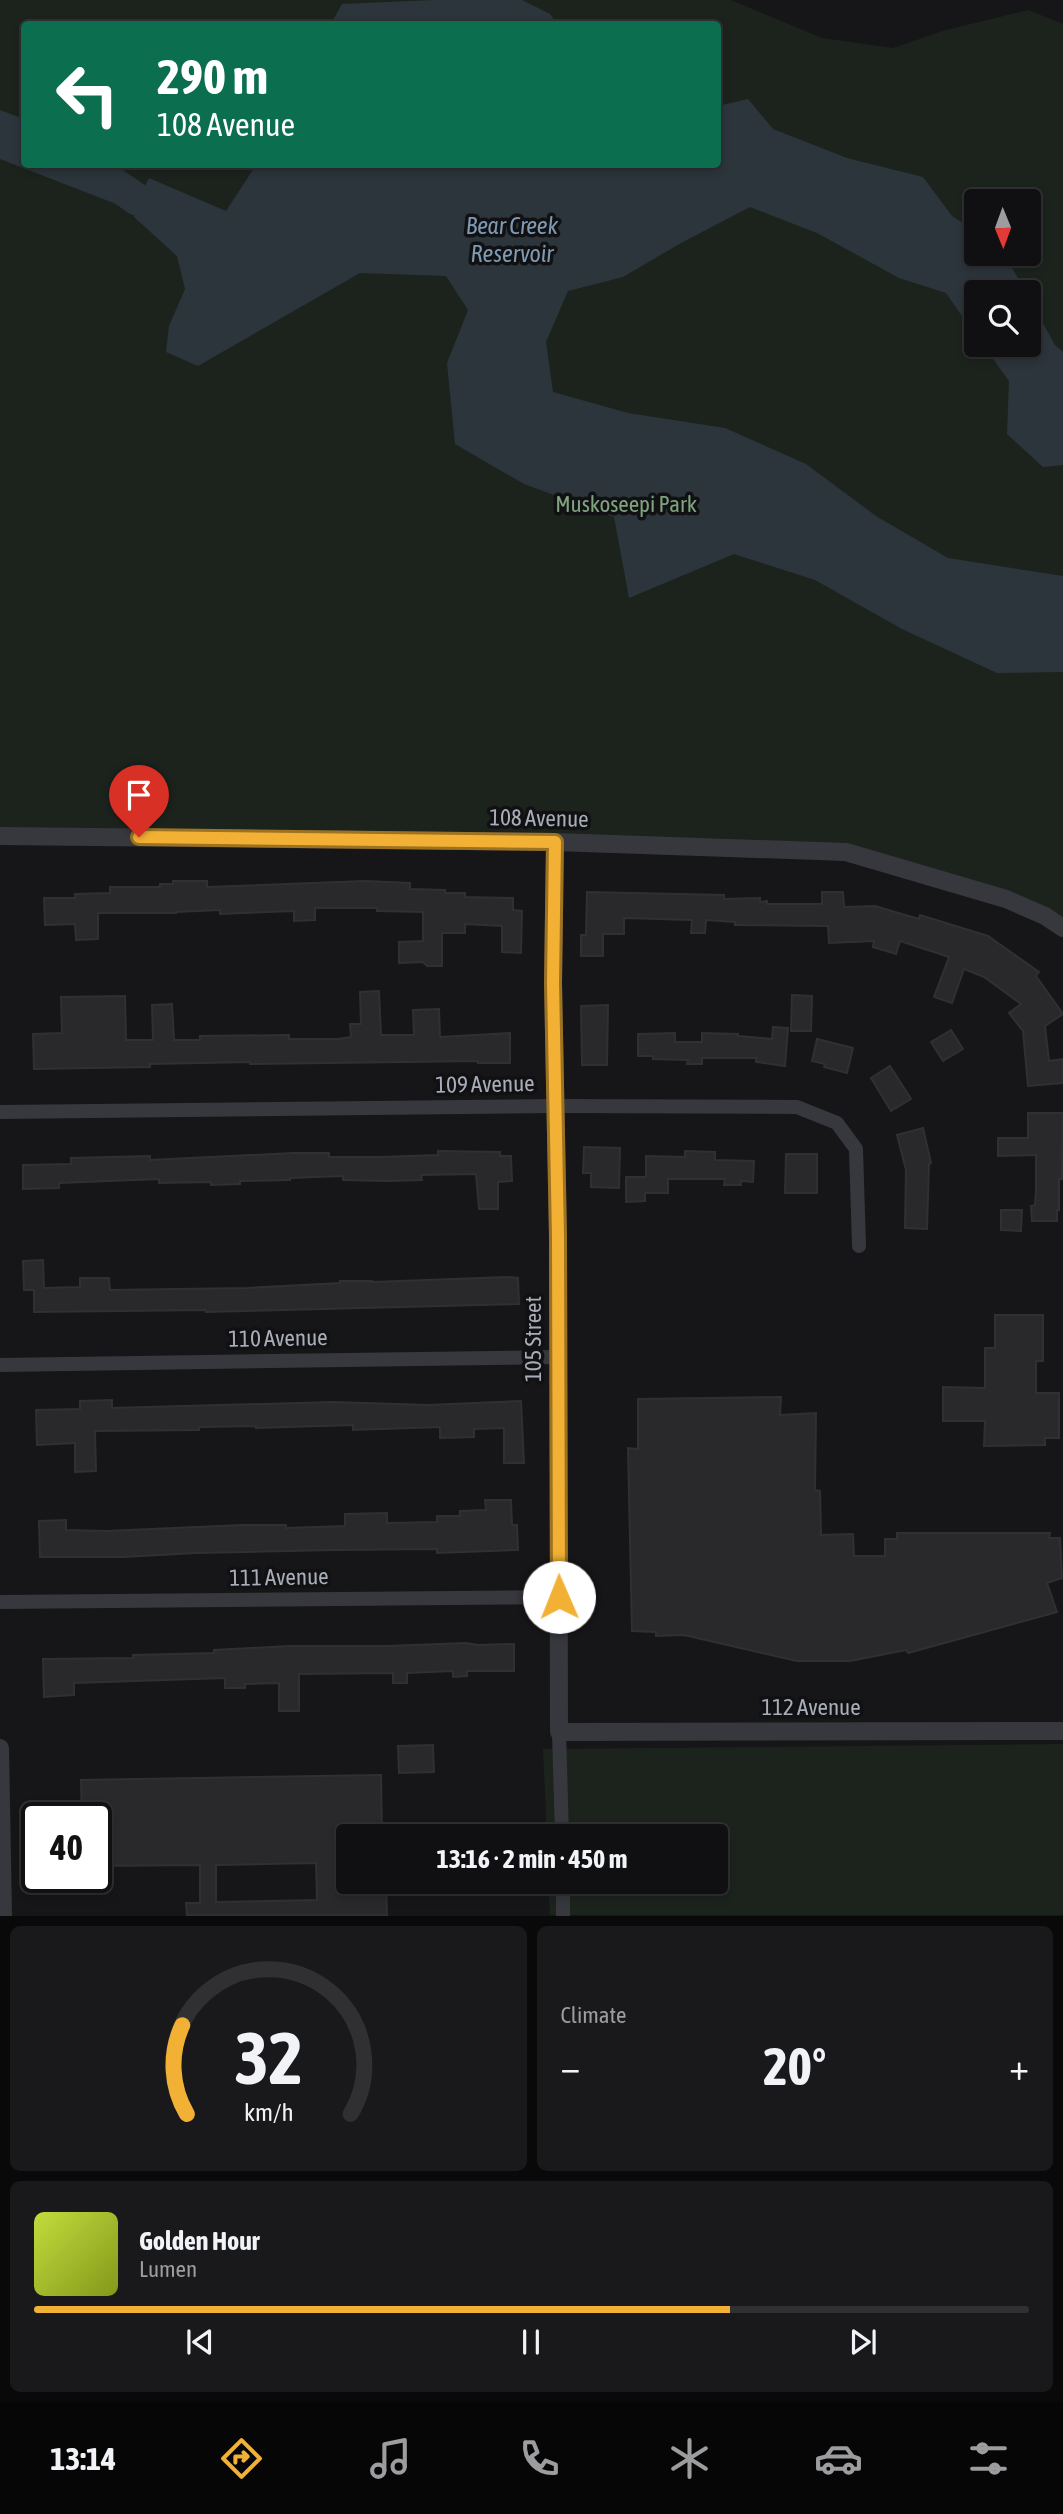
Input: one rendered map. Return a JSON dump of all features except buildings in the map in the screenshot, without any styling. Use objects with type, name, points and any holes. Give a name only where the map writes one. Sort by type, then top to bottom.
[{"type":"street","name":"108 Avenue","points":[[0,836],[555,842],[846,852],[1006,898],[1045,916],[1063,928]]},
{"type":"street","name":"105 Street","points":[[555,842],[553,983],[558,1236],[556,1357],[562,1824]]},
{"type":"street","name":"109 Avenue","points":[[0,1112],[555,1106],[797,1107],[838,1123],[856,1149],[859,1246]]},
{"type":"street","name":"110 Avenue","points":[[0,1365],[556,1357]]},
{"type":"street","name":"111 Avenue","points":[[0,1602],[559,1597]]},
{"type":"street","name":"112 Avenue","points":[[559,1732],[1063,1731]]},
{"type":"street","points":[[0,1748],[3,1916]]},
{"type":"street","points":[[563,1894],[563,1916]]},
{"type":"green space","name":"Muskoseepi Park","points":[[0,0],[731,0],[822,38],[893,48],[946,30],[1028,10],[1063,24],[1063,935],[1014,909],[825,847],[0,839]]},
{"type":"green space","points":[[1063,1744],[1063,1915],[550,1915],[549,1894],[728,1894],[728,1824],[546,1824],[543,1749]]},
{"type":"water","points":[[522,0],[550,14],[555,21],[333,21],[342,4]]},
{"type":"water","name":"Bear Creek Reservoir","points":[[748,99],[773,129],[847,158],[923,177],[952,216],[964,224],[964,266],[1011,266],[1019,280],[964,280],[964,319],[946,293],[899,278],[817,233],[750,207],[623,277],[568,291],[546,342],[553,392],[628,413],[725,428],[806,464],[876,516],[948,558],[1063,576],[1063,672],[997,673],[902,629],[815,580],[734,554],[629,598],[614,517],[524,484],[455,444],[447,363],[468,310],[446,276],[360,273],[198,366],[166,352],[169,326],[185,289],[177,256],[134,217],[138,200],[149,178],[226,211],[254,168],[721,168],[721,105]]},
{"type":"water","points":[[0,110],[21,118],[21,167],[0,159]]},
{"type":"water","points":[[23,168],[114,168],[142,183],[129,209]]},
{"type":"water","points":[[1041,320],[1055,345],[1063,352],[1063,465],[1043,467],[1007,434],[1009,381],[992,357],[1041,357]]},
{"type":"waterway","points":[[92,168],[138,200]]},
{"type":"route","points":[[139,837],[555,842],[553,983],[558,1236],[556,1357],[559,1597]]}]
